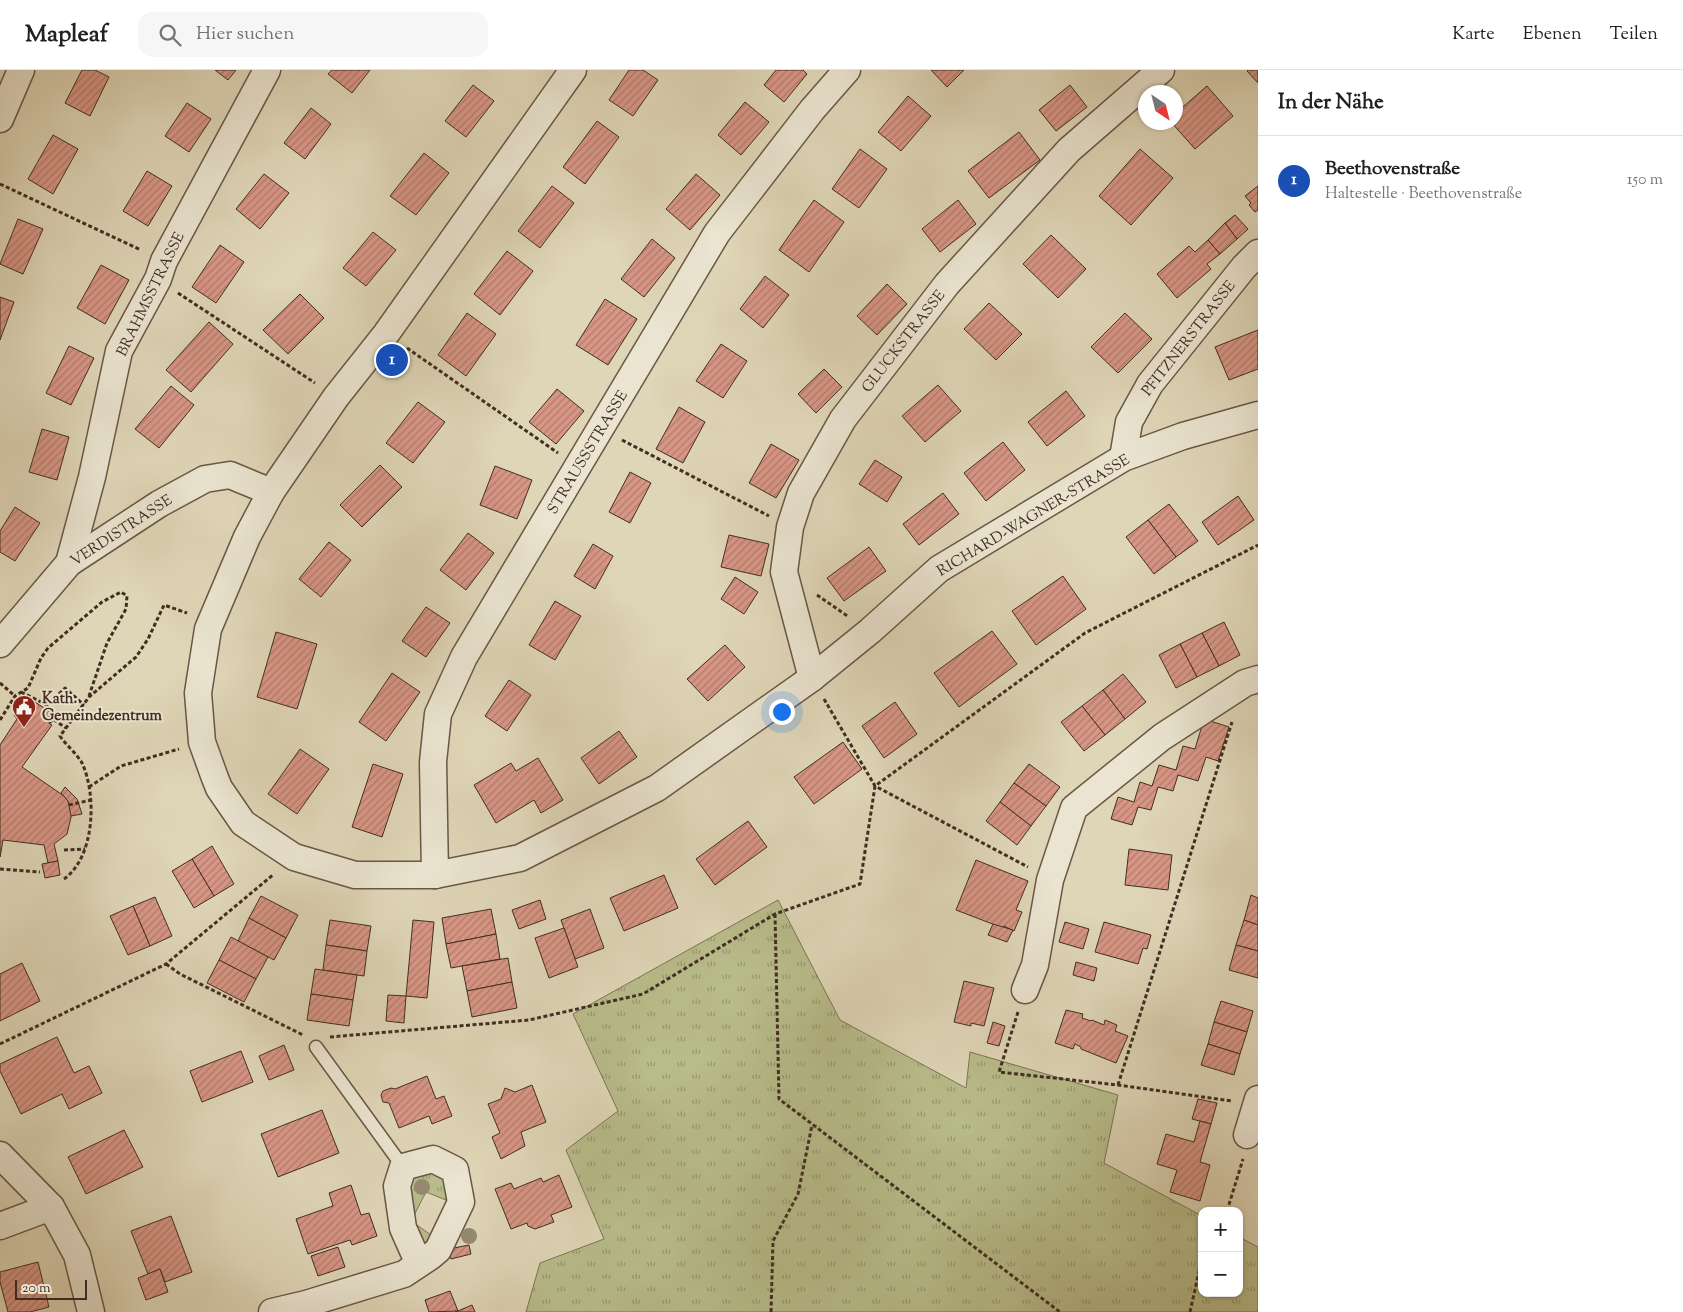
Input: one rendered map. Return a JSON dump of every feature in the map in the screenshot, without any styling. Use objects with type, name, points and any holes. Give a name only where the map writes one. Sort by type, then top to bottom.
[{"type":"street","points":[[0,119],[21,70]]},
{"type":"street","name":"BRAHMSSTRASSE","points":[[69,563],[92,477],[119,352],[267,70]]},
{"type":"street","name":"RICHARD-WAGNER-STRASSE","points":[[573,70],[391,327],[336,397],[271,492],[247,537],[208,629],[198,693],[202,742],[219,788],[243,823],[294,857],[355,875],[435,875],[520,858],[657,788],[812,678],[870,631],[939,569],[1123,458],[1184,436],[1258,415]]},
{"type":"street","name":"STRAUSSSTRASSE","points":[[435,875],[433,762],[438,714],[464,657],[717,234],[812,110],[847,70]]},
{"type":"street","name":"GLUCKSTRASSE","points":[[812,678],[784,572],[790,527],[801,493],[843,418],[947,284],[1069,150],[1161,70]]},
{"type":"street","name":"PFITZNERSTRASSE","points":[[1123,458],[1129,422],[1150,384],[1244,267],[1258,253]]},
{"type":"street","name":"VERDISTRASSE","points":[[0,644],[69,563],[159,504],[205,479],[230,475],[271,492]]},
{"type":"street","points":[[1025,990],[1035,965],[1050,880],[1074,808],[1162,737],[1245,683],[1258,679]]},
{"type":"street","points":[[1246,1145],[1257,1102]]},
{"type":"street","points":[[0,1155],[51,1207],[77,1255],[91,1312]]},
{"type":"street","points":[[272,1312],[306,1304],[404,1274],[419,1264],[438,1250],[461,1202],[455,1170],[433,1159],[403,1167],[397,1186],[403,1228],[419,1264]]},
{"type":"street","points":[[0,1226],[51,1207]]},
{"type":"lane","points":[[316,1047],[403,1167]]},
{"type":"path","points":[[0,184],[161,270],[336,397]]},
{"type":"path","points":[[415,353],[579,467]]},
{"type":"path","points":[[600,428],[790,527]]},
{"type":"path","points":[[343,1036],[529,1020],[643,994],[775,914],[860,884],[875,786],[1085,633],[1258,545]]},
{"type":"path","points":[[0,720],[15,696],[28,688],[41,658],[48,648],[102,602],[121,592],[127,596],[126,609],[107,643],[89,697],[60,736],[82,763],[91,800],[88,842],[72,874],[64,879]]},
{"type":"path","points":[[815,594],[870,631]]},
{"type":"path","points":[[89,697],[136,657],[148,639],[164,605],[211,622]]},
{"type":"path","points":[[812,678],[875,786],[1050,880]]},
{"type":"path","points":[[0,683],[15,696]]},
{"type":"path","points":[[21,692],[47,705],[65,688],[84,705]]},
{"type":"path","points":[[49,723],[53,720],[66,728]]},
{"type":"path","points":[[1118,1084],[1233,720]]},
{"type":"path","points":[[88,787],[121,766],[202,742]]},
{"type":"path","points":[[69,805],[91,800]]},
{"type":"path","points":[[64,850],[85,849]]},
{"type":"path","points":[[0,1044],[166,964],[294,857]]},
{"type":"path","points":[[0,869],[40,872]]},
{"type":"path","points":[[775,914],[779,1099],[1060,1312]]},
{"type":"path","points":[[166,964],[180,974],[310,1039],[316,1047]]},
{"type":"path","points":[[1025,990],[999,1072],[1118,1084],[1257,1102]]},
{"type":"path","points":[[771,1312],[773,1241],[798,1194],[812,1125]]},
{"type":"path","points":[[1228,1207],[1246,1145]]},
{"type":"path","points":[[1190,1312],[1198,1276]]},
{"type":"green space","points":[[778,900],[840,1020],[966,1088],[970,1052],[1118,1095],[1104,1163],[1198,1214],[1198,1297],[1243,1297],[1243,1239],[1258,1247],[1258,1312],[526,1312],[540,1263],[604,1239],[566,1150],[618,1111],[573,1014]]},
{"type":"green space","points":[[435,1169],[448,1182],[446,1200],[426,1192],[411,1221],[431,1235],[426,1246],[416,1251],[411,1235],[408,1205],[409,1177],[420,1170]]},
{"type":"building","points":[[82,70],[95,70],[109,77],[90,116],[65,103]]},
{"type":"building","points":[[215,70],[236,70],[228,80]]},
{"type":"building","points":[[332,70],[370,70],[352,93],[328,74]]},
{"type":"building","points":[[629,70],[643,70],[658,80],[633,116],[609,100]]},
{"type":"building","points":[[776,70],[803,70],[807,74],[784,102],[764,85]]},
{"type":"building","points":[[931,70],[964,70],[947,87]]},
{"type":"building","points":[[1258,70],[1258,83],[1247,71]]},
{"type":"building","points":[[473,85],[494,101],[466,137],[445,121]]},
{"type":"building","points":[[1070,85],[1087,107],[1056,131],[1039,110]]},
{"type":"building","points":[[1207,86],[1233,116],[1195,149],[1178,130],[1183,130],[1183,107]]},
{"type":"building","points":[[908,96],[931,116],[901,151],[878,132]]},
{"type":"building","points":[[745,102],[769,122],[741,155],[718,135]]},
{"type":"building","points":[[187,103],[211,119],[189,152],[165,136]]},
{"type":"building","points":[[311,108],[331,124],[305,159],[284,143]]},
{"type":"building","points":[[597,121],[619,137],[585,184],[563,167]]},
{"type":"building","points":[[1019,132],[1040,160],[989,198],[968,171]]},
{"type":"building","points":[[53,135],[78,149],[53,194],[28,179]]},
{"type":"building","points":[[860,149],[887,169],[859,208],[832,189]]},
{"type":"building","points":[[1140,149],[1173,178],[1131,225],[1099,196]]},
{"type":"building","points":[[424,153],[449,173],[416,215],[390,196]]},
{"type":"building","points":[[147,171],[172,186],[148,226],[123,211]]},
{"type":"building","points":[[264,174],[289,193],[260,229],[236,209]]},
{"type":"building","points":[[696,174],[720,195],[690,230],[666,209]]},
{"type":"building","points":[[552,186],[574,203],[540,248],[518,231]]},
{"type":"building","points":[[1258,186],[1258,210],[1255,212],[1245,196]]},
{"type":"building","points":[[814,200],[844,222],[809,272],[779,250]]},
{"type":"building","points":[[958,200],[976,224],[940,252],[922,229]]},
{"type":"building","points":[[1235,215],[1248,229],[1237,239],[1225,223]]},
{"type":"building","points":[[18,219],[43,229],[23,274],[0,264]]},
{"type":"building","points":[[1225,223],[1237,239],[1220,254],[1208,240]]},
{"type":"building","points":[[373,232],[396,250],[366,286],[343,268]]},
{"type":"building","points":[[1051,235],[1086,269],[1058,298],[1023,264]]},
{"type":"building","points":[[652,239],[675,258],[644,297],[621,279]]},
{"type":"building","points":[[1208,240],[1220,254],[1207,264],[1211,269],[1177,298],[1157,274],[1189,246],[1195,252]]},
{"type":"building","points":[[220,245],[244,262],[216,303],[192,287]]},
{"type":"building","points":[[507,251],[533,271],[500,315],[474,294]]},
{"type":"building","points":[[101,265],[129,280],[105,324],[77,308]]},
{"type":"building","points":[[765,276],[789,295],[763,328],[740,309]]},
{"type":"building","points":[[887,284],[907,304],[877,335],[857,316]]},
{"type":"building","points":[[300,294],[324,318],[288,354],[263,330]]},
{"type":"building","points":[[0,297],[14,302],[0,340]]},
{"type":"building","points":[[605,299],[637,319],[608,365],[576,345]]},
{"type":"building","points":[[989,303],[1022,334],[996,360],[964,329]]},
{"type":"building","points":[[467,313],[496,334],[466,376],[438,355]]},
{"type":"building","points":[[1125,313],[1152,339],[1118,373],[1091,347]]},
{"type":"building","points":[[209,322],[233,344],[191,392],[166,370]]},
{"type":"building","points":[[1258,330],[1258,369],[1229,380],[1215,347]]},
{"type":"building","points":[[721,344],[747,361],[723,398],[696,381]]},
{"type":"building","points":[[69,346],[94,358],[71,405],[46,393]]},
{"type":"building","points":[[824,369],[842,387],[816,413],[798,394]]},
{"type":"building","points":[[938,385],[961,411],[925,442],[902,416]]},
{"type":"building","points":[[171,386],[194,405],[159,448],[135,429]]},
{"type":"building","points":[[557,389],[584,411],[556,444],[529,422]]},
{"type":"building","points":[[1066,391],[1085,416],[1047,446],[1028,422]]},
{"type":"building","points":[[418,402],[445,422],[413,463],[386,443]]},
{"type":"building","points":[[679,407],[705,422],[683,463],[656,449]]},
{"type":"building","points":[[42,429],[69,437],[57,480],[29,472]]},
{"type":"building","points":[[1003,442],[1025,470],[986,501],[964,473]]},
{"type":"building","points":[[771,444],[799,460],[776,498],[749,483]]},
{"type":"building","points":[[875,460],[902,477],[887,502],[859,484]]},
{"type":"building","points":[[380,465],[402,487],[362,527],[340,505]]},
{"type":"building","points":[[495,466],[532,480],[517,519],[480,505]]},
{"type":"building","points":[[630,472],[651,483],[630,523],[609,512]]},
{"type":"building","points":[[943,493],[959,514],[919,545],[903,524]]},
{"type":"building","points":[[1238,496],[1254,520],[1218,545],[1202,522]]},
{"type":"building","points":[[1169,504],[1198,541],[1176,557],[1148,520]]},
{"type":"building","points":[[15,507],[40,523],[15,561],[0,552],[0,531]]},
{"type":"building","points":[[1148,520],[1176,557],[1154,574],[1126,537]]},
{"type":"building","points":[[468,533],[494,553],[466,590],[440,570]]},
{"type":"building","points":[[729,535],[769,544],[761,576],[721,567]]},
{"type":"building","points":[[329,542],[351,560],[321,597],[299,579]]},
{"type":"building","points":[[593,544],[613,556],[595,589],[574,576]]},
{"type":"building","points":[[869,547],[886,571],[844,601],[827,578]]},
{"type":"building","points":[[1063,576],[1086,609],[1036,645],[1012,611]]},
{"type":"building","points":[[735,577],[758,592],[744,614],[721,599]]},
{"type":"building","points":[[555,601],[581,616],[555,660],[529,645]]},
{"type":"building","points":[[426,607],[450,623],[426,657],[402,641]]},
{"type":"building","points":[[1224,622],[1240,655],[1219,666],[1202,633]]},
{"type":"building","points":[[992,631],[1017,664],[959,707],[934,673]]},
{"type":"building","points":[[276,632],[317,644],[297,709],[257,697]]},
{"type":"building","points":[[1202,633],[1219,666],[1197,677],[1180,644]]},
{"type":"building","points":[[1180,644],[1197,677],[1176,688],[1159,655]]},
{"type":"building","points":[[725,645],[745,667],[708,701],[687,679]]},
{"type":"building","points":[[392,673],[420,692],[386,741],[359,722]]},
{"type":"building","points":[[1123,674],[1146,702],[1125,719],[1103,690]]},
{"type":"building","points":[[509,680],[531,695],[507,731],[485,716]]},
{"type":"building","points":[[1103,690],[1125,719],[1105,735],[1082,706]]},
{"type":"building","points":[[27,697],[52,713],[46,721],[52,725],[22,767],[64,796],[72,813],[67,834],[54,844],[58,861],[48,863],[44,845],[3,840],[0,857],[0,745],[17,719],[14,715]]},
{"type":"building","points":[[895,702],[917,734],[884,758],[862,726]]},
{"type":"building","points":[[1082,706],[1105,735],[1084,751],[1061,722]]},
{"type":"building","points":[[1204,719],[1229,727],[1218,761],[1206,757],[1198,781],[1178,775],[1173,791],[1158,787],[1151,810],[1138,807],[1132,825],[1111,819],[1118,797],[1134,802],[1140,782],[1152,786],[1159,765],[1176,770],[1183,746],[1195,749]]},
{"type":"building","points":[[619,731],[637,757],[599,784],[581,758]]},
{"type":"building","points":[[843,742],[862,769],[814,804],[794,777]]},
{"type":"building","points":[[300,749],[329,769],[297,814],[268,794]]},
{"type":"building","points":[[538,758],[563,800],[541,813],[534,800],[496,823],[474,785],[511,763],[516,771]]},
{"type":"building","points":[[373,764],[403,774],[382,837],[352,827]]},
{"type":"building","points":[[1029,764],[1060,787],[1046,806],[1014,783]]},
{"type":"building","points":[[1014,783],[1046,806],[1031,826],[1000,802]]},
{"type":"building","points":[[65,787],[77,799],[82,814],[71,816],[68,801],[61,793]]},
{"type":"building","points":[[1000,802],[1031,826],[1017,845],[986,821]]},
{"type":"building","points":[[748,821],[767,847],[715,885],[696,859]]},
{"type":"building","points":[[212,846],[234,884],[214,896],[192,859]]},
{"type":"building","points":[[1129,849],[1172,855],[1168,890],[1125,885]]},
{"type":"building","points":[[192,859],[214,896],[194,908],[172,871]]},
{"type":"building","points":[[976,860],[1028,881],[1016,910],[1022,912],[1014,931],[956,910]]},
{"type":"building","points":[[58,861],[60,875],[45,878],[42,864]]},
{"type":"building","points":[[664,875],[678,908],[624,931],[610,898]]},
{"type":"building","points":[[1251,895],[1258,898],[1258,925],[1244,920]]},
{"type":"building","points":[[261,896],[298,915],[286,938],[249,918]]},
{"type":"building","points":[[155,897],[172,936],[150,946],[133,906]]},
{"type":"building","points":[[540,900],[546,919],[519,929],[512,910]]},
{"type":"building","points":[[133,906],[150,946],[128,955],[110,916]]},
{"type":"building","points":[[491,909],[496,934],[446,944],[442,918]]},
{"type":"building","points":[[590,909],[604,948],[575,959],[561,920]]},
{"type":"building","points":[[249,918],[286,938],[274,960],[238,941]]},
{"type":"building","points":[[330,920],[371,926],[367,951],[326,945]]},
{"type":"building","points":[[413,920],[434,922],[427,998],[406,996]]},
{"type":"building","points":[[1244,920],[1258,925],[1258,951],[1236,945]]},
{"type":"building","points":[[1065,922],[1089,929],[1083,949],[1059,942]]},
{"type":"building","points":[[1104,922],[1151,935],[1147,949],[1143,948],[1138,964],[1095,952]]},
{"type":"building","points":[[993,924],[1013,930],[1007,942],[988,935]]},
{"type":"building","points":[[564,928],[578,967],[549,978],[535,938]]},
{"type":"building","points":[[496,934],[500,959],[451,968],[446,944]]},
{"type":"building","points":[[231,937],[268,957],[256,979],[219,960]]},
{"type":"building","points":[[326,945],[367,951],[364,976],[323,970]]},
{"type":"building","points":[[1236,945],[1258,951],[1258,978],[1229,970]]},
{"type":"building","points":[[508,958],[512,982],[467,991],[462,966]]},
{"type":"building","points":[[219,960],[256,979],[244,1002],[207,983]]},
{"type":"building","points":[[1076,962],[1097,968],[1094,981],[1073,975]]},
{"type":"building","points":[[22,963],[40,1001],[0,1021],[0,974]]},
{"type":"building","points":[[315,969],[357,975],[353,1000],[311,994]]},
{"type":"building","points":[[964,981],[994,988],[984,1026],[971,1023],[971,1026],[954,1022]]},
{"type":"building","points":[[512,982],[517,1008],[472,1017],[467,991]]},
{"type":"building","points":[[311,994],[353,1000],[349,1026],[307,1020]]},
{"type":"building","points":[[388,995],[406,996],[404,1023],[386,1021]]},
{"type":"building","points":[[1221,1001],[1253,1011],[1247,1032],[1214,1022]]},
{"type":"building","points":[[1066,1010],[1083,1014],[1082,1018],[1104,1025],[1105,1020],[1117,1025],[1115,1031],[1128,1036],[1116,1063],[1081,1049],[1081,1047],[1075,1044],[1073,1049],[1055,1043]]},
{"type":"building","points":[[993,1022],[1005,1026],[999,1046],[987,1043]]},
{"type":"building","points":[[1214,1022],[1247,1032],[1240,1054],[1208,1044]]},
{"type":"building","points":[[57,1037],[74,1073],[89,1066],[102,1093],[69,1109],[62,1094],[21,1114],[0,1071],[0,1064]]},
{"type":"building","points":[[1208,1044],[1240,1054],[1234,1075],[1201,1065]]},
{"type":"building","points":[[284,1045],[294,1070],[269,1080],[259,1056]]},
{"type":"building","points":[[241,1051],[253,1082],[202,1102],[190,1071]]},
{"type":"building","points":[[427,1076],[436,1099],[444,1096],[452,1116],[432,1124],[429,1116],[399,1128],[389,1103],[383,1102],[381,1095],[383,1091],[391,1088],[395,1089]]},
{"type":"building","points":[[532,1085],[546,1122],[521,1132],[525,1146],[501,1159],[492,1137],[500,1133],[488,1104],[501,1099],[505,1088],[515,1092]]},
{"type":"building","points":[[1198,1099],[1217,1103],[1211,1124],[1192,1119]]},
{"type":"building","points":[[322,1110],[339,1153],[278,1177],[261,1134]]},
{"type":"building","points":[[1200,1121],[1211,1124],[1200,1162],[1210,1165],[1200,1201],[1170,1192],[1177,1170],[1157,1164],[1166,1134],[1194,1142]]},
{"type":"building","points":[[124,1130],[143,1167],[86,1194],[68,1157]]},
{"type":"building","points":[[559,1175],[572,1207],[551,1215],[554,1222],[535,1229],[528,1226],[527,1223],[511,1229],[495,1189],[511,1183],[514,1189],[541,1178],[543,1182]]},
{"type":"building","points":[[351,1185],[361,1215],[369,1213],[377,1236],[352,1245],[350,1240],[308,1254],[296,1219],[333,1206],[329,1193]]},
{"type":"building","points":[[171,1216],[192,1272],[165,1282],[160,1269],[148,1274],[131,1231]]},
{"type":"building","points":[[469,1245],[471,1254],[451,1259],[449,1249]]},
{"type":"building","points":[[338,1247],[345,1267],[318,1276],[311,1256]]},
{"type":"building","points":[[38,1262],[49,1307],[30,1312],[8,1312],[0,1282],[0,1272]]},
{"type":"building","points":[[160,1269],[168,1292],[146,1300],[138,1278]]},
{"type":"building","points":[[450,1291],[458,1311],[429,1312],[425,1300]]},
{"type":"building","points":[[472,1305],[475,1312],[455,1312],[458,1311]]},
{"type":"place","name":"Beethovenstraße","points":[[392,360]]},
{"type":"place","name":"Kath. Gemeindezentrum","points":[[24,728]]}]
